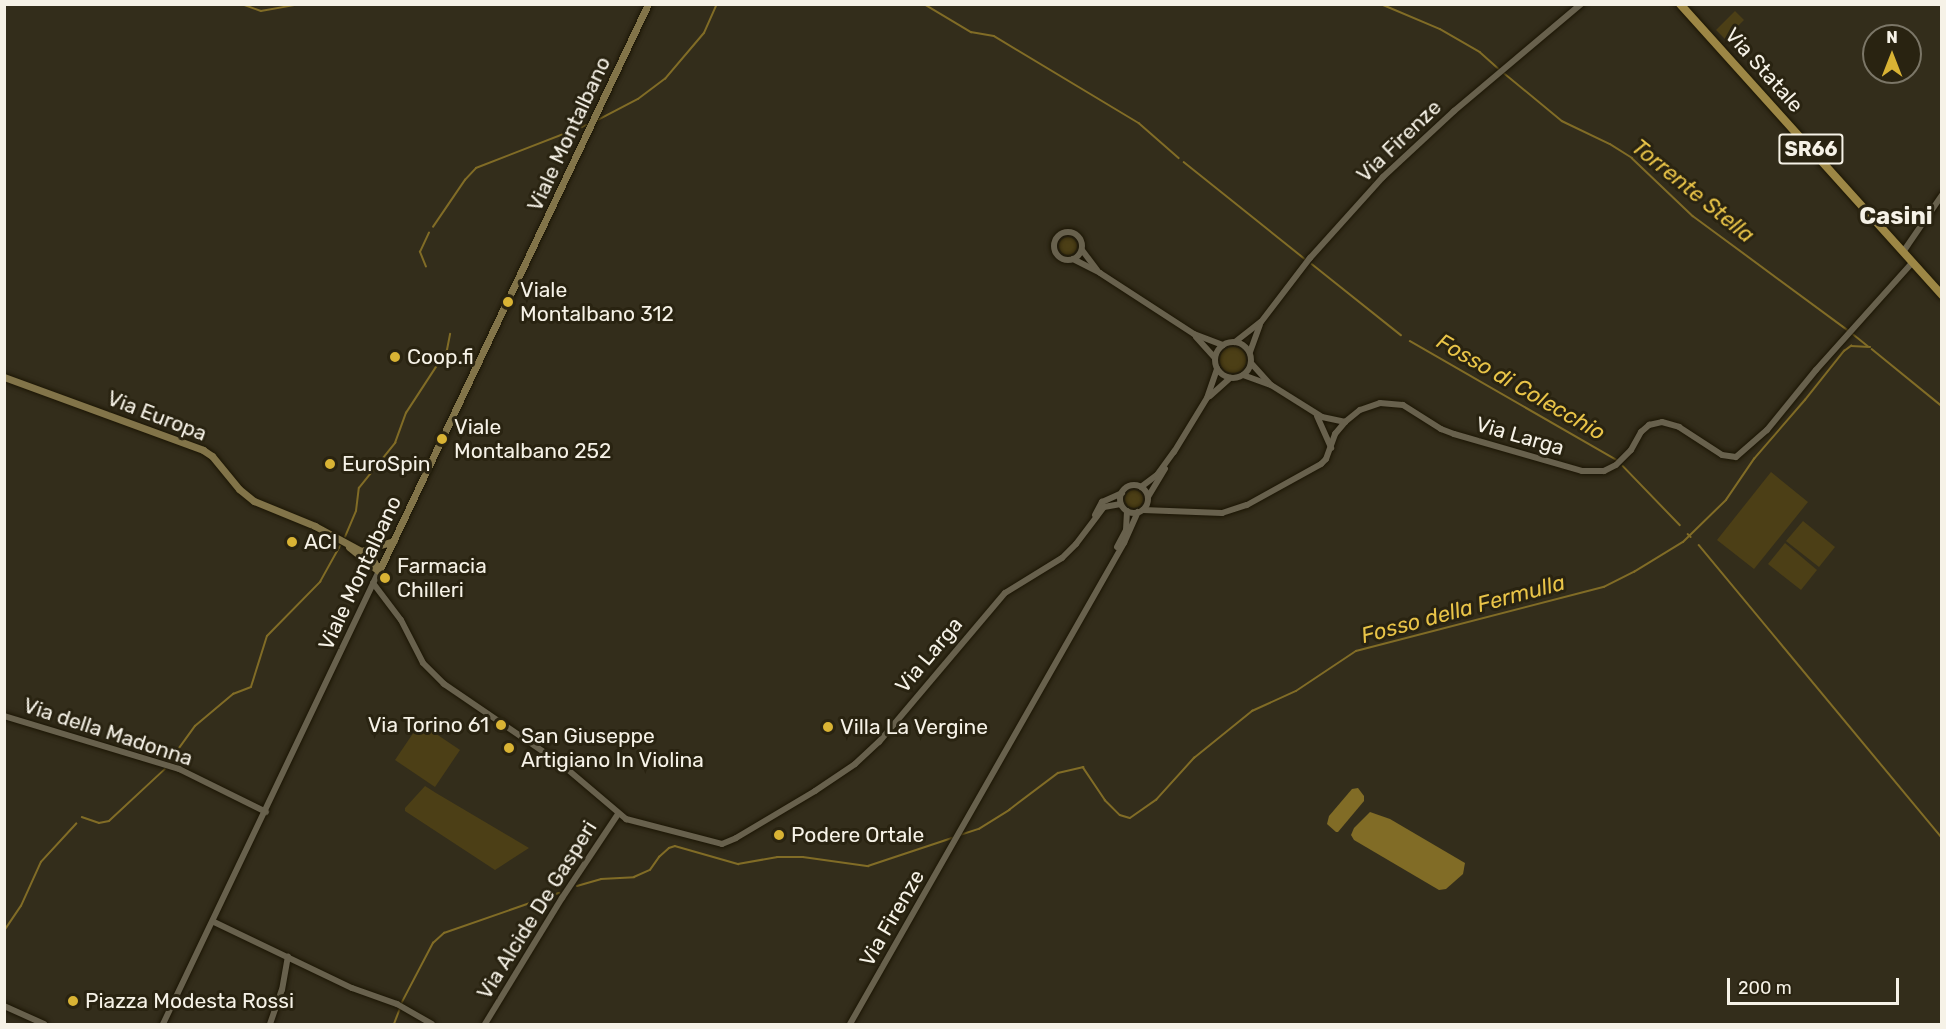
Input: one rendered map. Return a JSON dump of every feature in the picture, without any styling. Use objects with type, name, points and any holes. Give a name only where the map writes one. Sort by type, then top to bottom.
[{"type":"main road","name":"Viale Montalbano","points":[[379,571],[648,4]]},
{"type":"main road","name":"Via Statale","points":[[1680,4],[1941,295]]},
{"type":"main road","name":"Via Europa","points":[[4,377],[202,450],[212,456],[239,489],[254,501],[315,526],[345,543]]},
{"type":"main road","points":[[361,551],[378,548],[394,541]]},
{"type":"main road","points":[[345,543],[361,551],[375,562],[379,571]]},
{"type":"main road","points":[[345,543],[379,571]]},
{"type":"street","name":"Via Firenze","points":[[1223,345],[1235,342],[1261,322],[1310,258],[1383,177],[1491,80],[1581,4]]},
{"type":"street","points":[[1903,252],[1941,195]]},
{"type":"street","points":[[1100,273],[1082,250],[1081,241],[1075,234],[1065,232],[1057,237],[1054,246],[1056,254],[1064,260],[1073,259],[1100,273],[1194,334],[1223,345],[1215,358],[1194,334]]},
{"type":"street","points":[[1073,259],[1082,250]]},
{"type":"street","name":"Via Larga","points":[[1141,511],[1160,509],[1226,512],[1247,505],[1301,477],[1326,459],[1335,434],[1345,422],[1369,405],[1393,403],[1403,405],[1454,435],[1574,469],[1598,472],[1616,465],[1627,455],[1641,432],[1649,425],[1662,422],[1679,427],[1722,455],[1732,457],[1742,453],[1767,430],[1912,263]]},
{"type":"street","name":"Via Firenze","points":[[1251,363],[1250,353],[1261,322]]},
{"type":"street","points":[[1235,342],[1244,345],[1250,353]]},
{"type":"street","name":"Via Firenze","points":[[850,1024],[1174,452],[1207,399],[1217,369],[1215,358]]},
{"type":"street","points":[[1271,384],[1243,375],[1251,363],[1271,384],[1315,413],[1345,422]]},
{"type":"street","points":[[1217,369],[1230,378]]},
{"type":"street","name":"Via Firenze","points":[[1207,399],[1230,378],[1243,375]]},
{"type":"street","points":[[1315,413],[1324,427],[1330,447]]},
{"type":"street","name":"Via Firenze","points":[[1122,493],[1128,487],[1141,487],[1157,475],[1174,452]]},
{"type":"street","points":[[1141,487],[1148,500]]},
{"type":"street","points":[[1122,493],[1121,504],[1127,511],[1141,511]]},
{"type":"street","name":"Via Larga","points":[[618,814],[650,827],[722,844],[815,791],[855,764],[879,742],[1005,593],[1062,558],[1083,537],[1102,502],[1122,493]]},
{"type":"street","name":"Via Larga","points":[[1148,500],[1160,509]]},
{"type":"street","name":"Via Larga","points":[[1094,519],[1107,505],[1121,504]]},
{"type":"street","name":"Via Firenze","points":[[1104,576],[1125,530],[1127,511]]},
{"type":"street","name":"Viale Montalbano","points":[[163,1024],[214,922],[379,571]]},
{"type":"street","points":[[373,583],[401,620],[419,658],[430,672],[481,711],[560,762],[592,788],[618,814]]},
{"type":"street","name":"Via della Madonna","points":[[4,716],[137,754],[179,769],[266,812]]},
{"type":"street","name":"Via Alcide De Gasperi","points":[[485,1024],[562,898],[618,814]]},
{"type":"street","points":[[214,922],[410,1011],[432,1024]]},
{"type":"street","points":[[270,1024],[282,990],[288,957]]},
{"type":"street","points":[[4,1006],[44,1024]]},
{"type":"shaded area","points":[[1735,11],[1744,20],[1725,39],[1716,30]]},
{"type":"shaded area","points":[[1068,237],[1074,240],[1077,246],[1074,252],[1068,255],[1062,252],[1059,246],[1062,240]]},
{"type":"shaded area","points":[[1233,347],[1242,351],[1246,360],[1242,369],[1233,373],[1224,369],[1220,360],[1224,351]]},
{"type":"shaded area","points":[[1771,472],[1808,502],[1754,569],[1717,540]]},
{"type":"shaded area","points":[[1134,490],[1140,493],[1143,499],[1140,505],[1134,508],[1128,505],[1125,499],[1128,493]]},
{"type":"shaded area","points":[[1803,521],[1835,547],[1819,567],[1786,541]]},
{"type":"shaded area","points":[[1785,543],[1817,570],[1801,590],[1768,564]]},
{"type":"shaded area","points":[[420,723],[460,750],[435,787],[395,760]]},
{"type":"shaded area","points":[[425,786],[529,848],[495,870],[405,811],[405,808]]},
{"type":"shaded area","points":[[1358,788],[1364,796],[1364,801],[1336,832],[1327,824],[1329,816],[1352,789]]},
{"type":"shaded area","points":[[1370,812],[1390,819],[1465,863],[1463,874],[1446,889],[1439,890],[1354,840],[1351,835],[1354,828]]},
{"type":"waterway","name":"Fosso di Colecchio","points":[[242,4],[261,11],[299,4]]},
{"type":"waterway","points":[[596,121],[638,99],[665,79],[704,33],[717,4]]},
{"type":"waterway","name":"Fosso di Colecchio","points":[[924,4],[971,32],[994,36],[1139,123],[1179,158]]},
{"type":"waterway","name":"Torrente Stella","points":[[1381,4],[1440,29],[1480,52],[1500,70]]},
{"type":"waterway","name":"Torrente Stella","points":[[1504,73],[1562,121],[1610,144],[1632,158],[1693,216],[1849,331]]},
{"type":"waterway","points":[[433,227],[465,180],[476,168],[587,125]]},
{"type":"waterway","name":"Fosso di Colecchio","points":[[1184,162],[1305,259]]},
{"type":"waterway","points":[[426,267],[420,252],[429,233]]},
{"type":"waterway","name":"Fosso di Colecchio","points":[[1312,264],[1401,335]]},
{"type":"waterway","points":[[345,537],[356,511],[359,488],[395,443],[406,413],[447,350],[450,334]]},
{"type":"waterway","name":"Torrente Stella","points":[[1853,334],[1868,346]]},
{"type":"waterway","name":"Fosso di Colecchio","points":[[1410,341],[1617,460]]},
{"type":"waterway","name":"Fosso della Fermulla","points":[[960,835],[979,829],[1009,810],[1058,773],[1083,767],[1105,800],[1120,815],[1130,818],[1156,800],[1194,758],[1252,711],[1296,691],[1356,651],[1604,587],[1634,572],[1683,542],[1726,500],[1754,459],[1844,351],[1851,346],[1870,347]]},
{"type":"waterway","name":"Torrente Stella","points":[[1872,349],[1942,406]]},
{"type":"waterway","name":"Fosso di Colecchio","points":[[1623,466],[1680,525]]},
{"type":"waterway","name":"Fosso di Colecchio","points":[[1688,534],[1691,537]]},
{"type":"waterway","points":[[1699,545],[1942,838]]},
{"type":"waterway","points":[[169,762],[195,726],[233,694],[251,687],[267,636],[320,582],[340,546]]},
{"type":"waterway","points":[[82,817],[99,823],[109,821],[165,769]]},
{"type":"waterway","points":[[4,931],[21,906],[41,862],[76,824]]},
{"type":"waterway","name":"Fosso della Fermulla","points":[[577,886],[601,879],[634,877],[650,870],[659,857],[675,846],[738,864],[777,857],[803,857],[868,866],[952,838]]},
{"type":"waterway","name":"Fosso della Fermulla","points":[[401,1004],[433,943],[444,933],[559,893]]},
{"type":"waterway","name":"Fosso della Fermulla","points":[[394,1024],[400,1008]]},
{"type":"place","name":"Viale Montalbano 312","points":[[508,302]]},
{"type":"place","name":"Coop.fi","points":[[395,357]]},
{"type":"place","name":"Viale Montalbano 252","points":[[442,439]]},
{"type":"place","name":"EuroSpin","points":[[330,464]]},
{"type":"place","name":"ACI","points":[[292,542]]},
{"type":"place","name":"Farmacia Chilleri","points":[[385,578]]},
{"type":"place","name":"Via Torino 61","points":[[501,725]]},
{"type":"place","name":"Villa La Vergine","points":[[828,727]]},
{"type":"place","name":"San Giuseppe Artigiano In Violina","points":[[509,748]]},
{"type":"place","name":"Podere Ortale","points":[[779,835]]},
{"type":"place","name":"Piazza Modesta Rossi","points":[[73,1001]]},
{"type":"district","name":"Casini","points":[[1896,217]]}]
